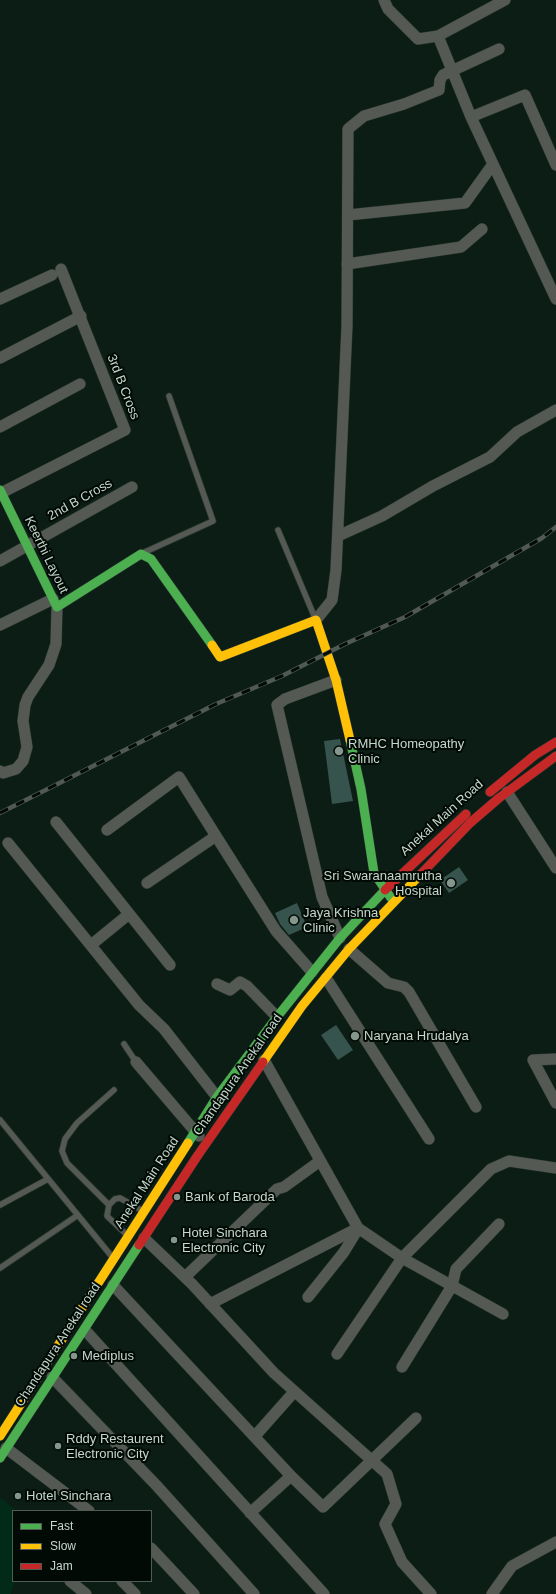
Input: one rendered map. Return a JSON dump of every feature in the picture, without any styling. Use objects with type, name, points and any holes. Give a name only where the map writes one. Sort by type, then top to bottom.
[{"type":"main road","name":"Keerthi Layout","points":[[0,492],[55,603],[141,554]]},
{"type":"main road","points":[[141,554],[151,559],[220,658],[316,620],[322,634],[336,680],[361,789],[374,873],[384,890],[394,901]]},
{"type":"main road","name":"Anekal Main Road","points":[[0,1436],[217,1097],[312,972],[340,938],[384,890],[427,848],[477,803],[535,755],[556,742]]},
{"type":"main road","name":"Chandapura Anekal road","points":[[3,1453],[207,1142],[302,1006],[349,948],[470,823],[507,792],[556,756]]},
{"type":"street","points":[[384,0],[388,9],[418,39],[438,36],[505,0]]},
{"type":"street","points":[[438,36],[471,117],[556,299]]},
{"type":"street","points":[[316,620],[329,605],[335,589],[347,326],[348,129],[364,116],[404,104],[439,90],[440,80],[443,75],[499,49]]},
{"type":"street","points":[[471,117],[525,95],[556,165]]},
{"type":"street","points":[[348,215],[465,203],[493,164]]},
{"type":"street","points":[[347,264],[461,247],[482,229]]},
{"type":"street","name":"3rd B Cross","points":[[0,299],[57,272],[80,316],[125,430],[0,492]]},
{"type":"street","points":[[0,358],[80,316]]},
{"type":"street","points":[[0,427],[80,384]]},
{"type":"street","points":[[338,536],[382,516],[433,486],[490,457],[517,432],[556,410]]},
{"type":"street","name":"2nd B Cross","points":[[0,560],[27,547],[132,487]]},
{"type":"street","points":[[0,625],[55,603],[56,644],[49,665],[28,697],[25,705],[23,721],[27,747],[23,761],[16,769],[3,773],[0,771]]},
{"type":"street","points":[[336,680],[286,699],[277,705],[322,897],[340,938]]},
{"type":"street","points":[[107,830],[180,777],[276,931],[312,972]]},
{"type":"street","points":[[507,792],[556,868]]},
{"type":"street","points":[[56,822],[170,965]]},
{"type":"street","points":[[147,883],[216,836]]},
{"type":"street","points":[[8,843],[140,1005],[164,1029],[217,1097]]},
{"type":"street","points":[[91,944],[129,914]]},
{"type":"street","points":[[349,948],[388,983],[404,987],[409,992],[476,1107]]},
{"type":"street","points":[[326,978],[429,1139]]},
{"type":"street","points":[[217,984],[230,990],[240,982],[247,986],[277,1017]]},
{"type":"street","points":[[556,1059],[533,1060],[556,1103]]},
{"type":"street","points":[[264,1060],[358,1228],[402,1258],[503,1314]]},
{"type":"street","points":[[136,1062],[195,1132],[207,1142]]},
{"type":"street","points":[[185,1277],[277,1189],[284,1187],[320,1161]]},
{"type":"street","points":[[337,1354],[402,1258],[491,1169],[499,1164],[509,1161],[556,1168]]},
{"type":"street","points":[[402,1367],[452,1286],[456,1269],[499,1224]]},
{"type":"street","points":[[308,1297],[344,1252],[358,1228]]},
{"type":"street","points":[[210,1304],[358,1228]]},
{"type":"street","points":[[144,1238],[185,1277],[274,1373],[387,1474],[396,1504],[385,1524],[402,1562],[430,1594]]},
{"type":"street","points":[[113,1285],[291,1476],[323,1507],[416,1418]]},
{"type":"street","points":[[85,1330],[324,1594]]},
{"type":"street","points":[[52,1377],[157,1486],[254,1594]]},
{"type":"street","points":[[255,1436],[294,1392]]},
{"type":"street","points":[[3,1453],[88,1510]]},
{"type":"street","points":[[250,1513],[291,1476]]},
{"type":"street","points":[[492,1594],[512,1566],[556,1542]]},
{"type":"street","points":[[152,1549],[194,1594]]},
{"type":"street","points":[[71,1582],[86,1594]]},
{"type":"street","points":[[123,1582],[135,1594]]},
{"type":"lane","name":"Keerthi Layout","points":[[141,554],[213,521],[168,396]]},
{"type":"lane","points":[[278,530],[316,620]]},
{"type":"lane","points":[[124,1044],[136,1062]]},
{"type":"lane","points":[[109,1205],[67,1163],[62,1151],[65,1139],[77,1123],[114,1090]]},
{"type":"lane","points":[[0,1120],[113,1258],[124,1268]]},
{"type":"lane","points":[[0,1205],[48,1179]]},
{"type":"lane","points":[[128,1236],[107,1216],[109,1205],[116,1199],[120,1198],[144,1212]]},
{"type":"lane","points":[[0,1268],[78,1215]]},
{"type":"shaded area","points":[[0,1497],[16,1510],[12,1510],[12,1582],[15,1582],[11,1594],[0,1594]]},
{"type":"building","points":[[340,739],[353,801],[332,804],[324,741]]},
{"type":"building","points":[[459,867],[468,880],[449,893],[440,880]]},
{"type":"building","points":[[297,903],[307,927],[289,935],[280,924],[275,913]]},
{"type":"building","points":[[336,1025],[353,1050],[338,1060],[321,1035]]},
{"type":"railway","points":[[0,813],[216,704],[282,676],[345,644],[405,617],[542,538],[556,527]]},
{"type":"traffic: fast","points":[[0,490],[57,607],[141,554],[151,559],[212,645]]},
{"type":"traffic: fast","points":[[350,740],[361,789],[374,873],[391,898]]},
{"type":"traffic: fast","points":[[188,1143],[217,1097],[277,1017],[340,938],[385,890]]},
{"type":"traffic: fast","points":[[0,1458],[139,1245]]},
{"type":"traffic: slow","points":[[212,645],[220,657],[316,620],[336,680],[350,740]]},
{"type":"traffic: slow","points":[[263,1062],[302,1006],[349,949],[421,874]]},
{"type":"traffic: slow","points":[[0,1436],[188,1143]]},
{"type":"traffic: jam","points":[[490,792],[535,755],[556,742]]},
{"type":"traffic: jam","points":[[421,874],[470,823],[499,798],[556,756]]},
{"type":"traffic: jam","points":[[385,890],[466,814]]},
{"type":"traffic: jam","points":[[139,1245],[198,1155],[263,1062]]},
{"type":"place","name":"RMHC Homeopathy Clinic","points":[[339,751]]},
{"type":"place","name":"Sri Swaranaamrutha Hospital","points":[[451,883]]},
{"type":"place","name":"Jaya Krishna Clinic","points":[[294,920]]},
{"type":"place","name":"Naryana Hrudalya","points":[[355,1036]]},
{"type":"place","name":"Bank of Baroda","points":[[177,1197]]},
{"type":"place","name":"Hotel Sinchara Electronic City","points":[[174,1240]]},
{"type":"place","name":"Mediplus","points":[[74,1356]]},
{"type":"place","name":"Rddy Restaurent Electronic City","points":[[58,1446]]},
{"type":"place","name":"Hotel Sinchara","points":[[18,1496]]}]
